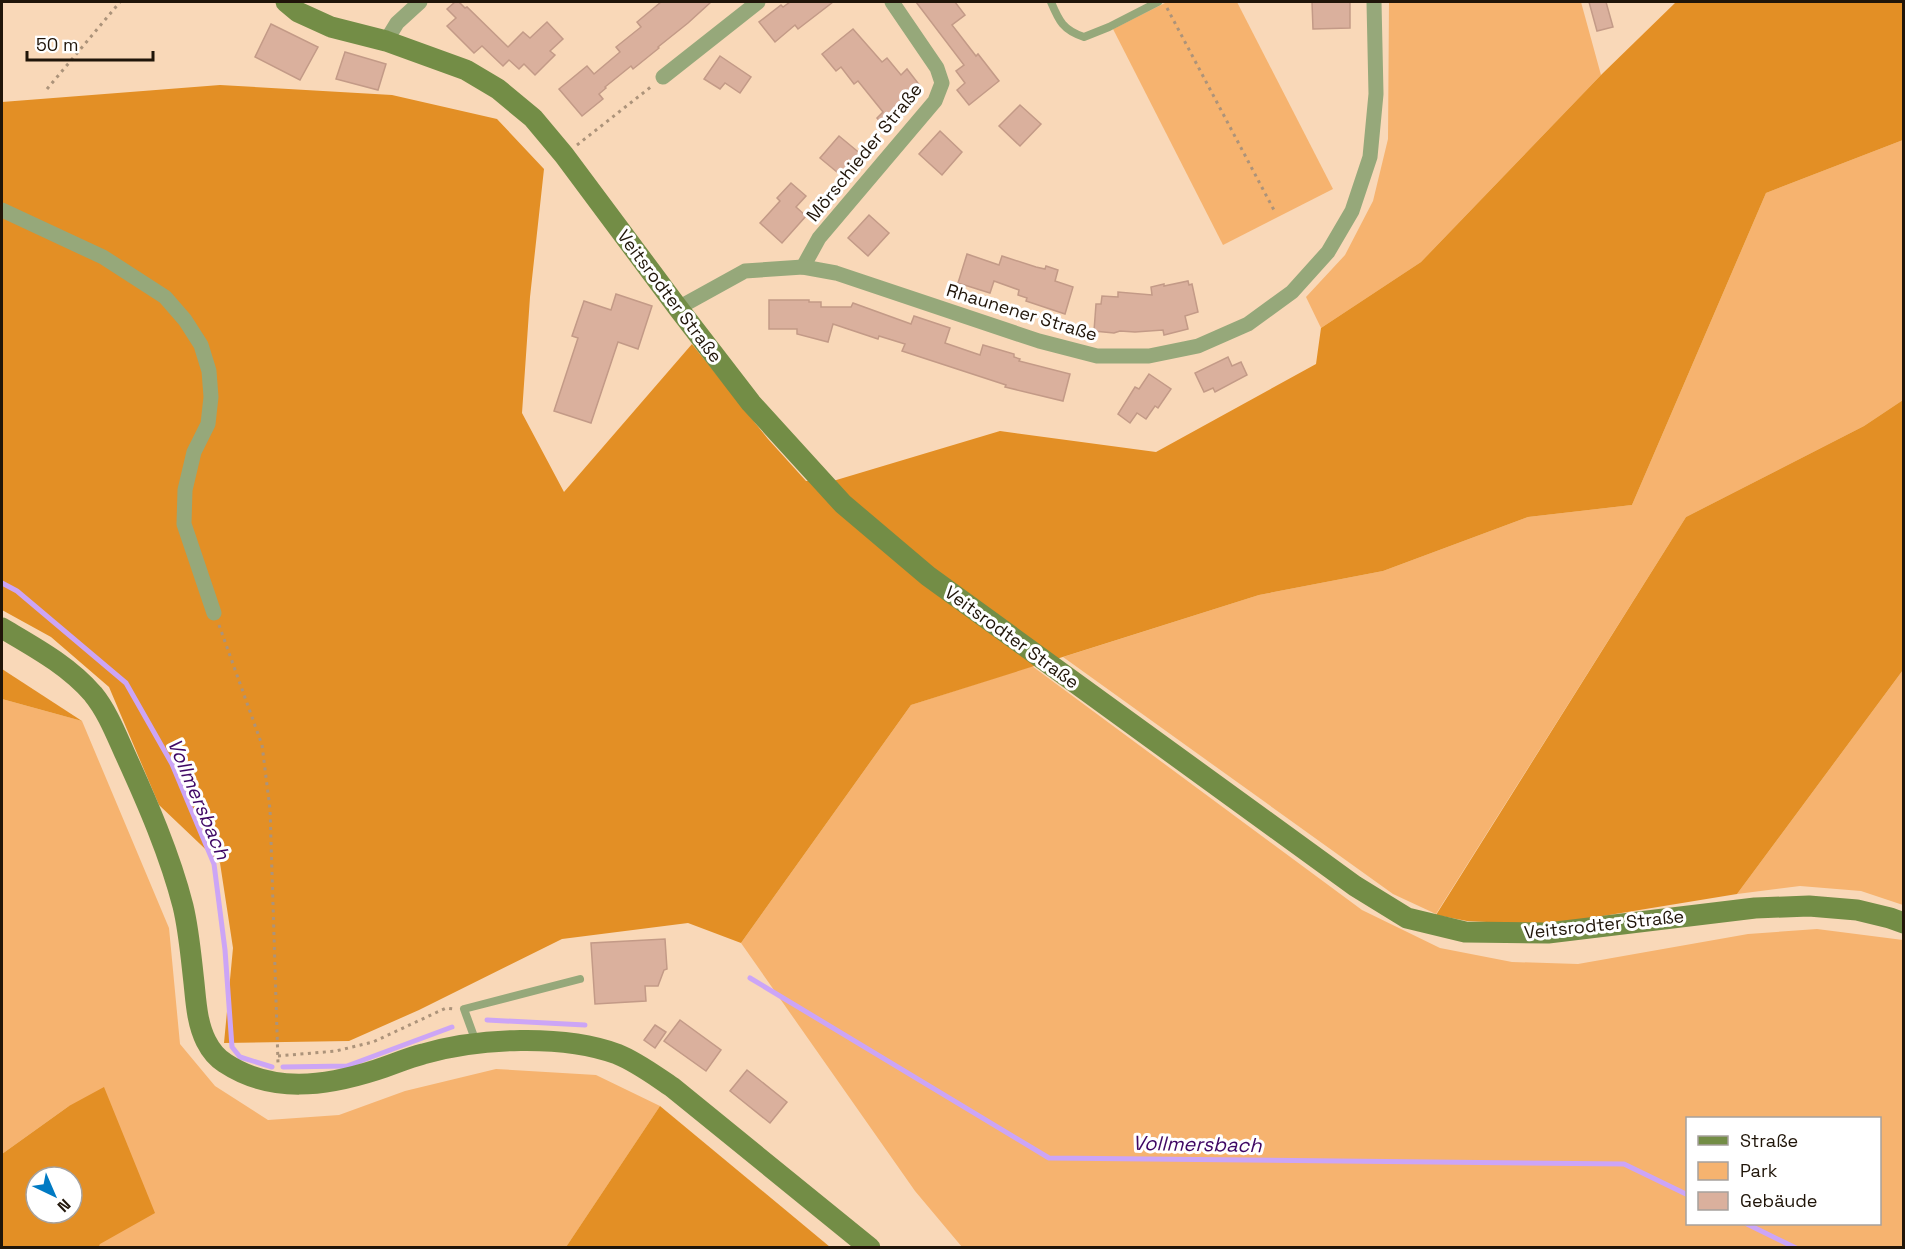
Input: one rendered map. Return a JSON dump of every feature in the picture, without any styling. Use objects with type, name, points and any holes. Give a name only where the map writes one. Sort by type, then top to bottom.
[{"type":"street","name":"Veitsrodter Straße","points":[[286,2],[298,12],[331,27],[386,41],[466,70],[498,89],[533,118],[564,155],[751,403],[843,504],[928,576],[1355,886],[1407,918],[1465,932],[1548,933],[1755,908],[1809,906],[1857,910],[1904,923]]},
{"type":"street","points":[[386,41],[398,23],[420,2]]},
{"type":"street","points":[[663,77],[758,2]]},
{"type":"street","name":"Mörschieder Straße","points":[[803,267],[819,238],[935,101],[942,83],[937,68],[892,2]]},
{"type":"street","name":"Rhaunener Straße","points":[[678,308],[746,271],[803,267],[836,273],[1039,341],[1097,356],[1149,356],[1188,348],[1248,324],[1292,292],[1328,252],[1352,211],[1370,157],[1376,94],[1374,2]]},
{"type":"street","points":[[2,210],[104,257],[165,297],[185,320],[201,345],[209,371],[211,397],[208,424],[194,452],[185,490],[184,524],[214,613]]},
{"type":"street","points":[[2,628],[63,666],[94,696],[105,712],[134,773],[177,884],[188,928],[196,1004],[206,1041],[223,1061],[249,1075],[279,1083],[306,1085],[336,1081],[421,1054],[476,1043],[555,1042],[590,1047],[616,1054],[641,1066],[672,1087],[870,1248]]},
{"type":"lane","points":[[1051,2],[1060,22],[1072,33],[1084,37],[1158,2]]},
{"type":"lane","points":[[476,1043],[464,1009],[580,979]]},
{"type":"path","points":[[47,89],[120,2]]},
{"type":"path","points":[[1164,2],[1275,212]]},
{"type":"path","points":[[564,155],[663,77]]},
{"type":"path","points":[[214,613],[262,745],[270,809],[279,1083]]},
{"type":"path","points":[[278,1056],[336,1051],[373,1042],[446,1008],[464,1009]]},
{"type":"green space","points":[[1167,2],[1237,2],[1333,189],[1223,245],[1113,29]]},
{"type":"green space","points":[[1389,2],[1581,2],[1601,75],[1421,262],[1321,328],[1306,297],[1345,255],[1373,201],[1388,139]]},
{"type":"green space","points":[[1903,140],[1903,400],[1864,426],[1686,517],[1436,914],[1393,894],[1063,657],[1259,595],[1383,571],[1528,517],[1632,505],[1766,193]]},
{"type":"green space","points":[[1032,666],[1362,910],[1440,948],[1512,962],[1578,964],[1748,934],[1817,929],[1903,940],[1903,1247],[962,1247],[915,1191],[741,943],[911,705]]},
{"type":"green space","points":[[1903,670],[1903,905],[1861,891],[1800,886],[1737,894]]},
{"type":"green space","points":[[2,699],[82,721],[169,928],[180,1044],[215,1086],[268,1120],[339,1115],[405,1091],[496,1069],[596,1075],[660,1106],[566,1247],[99,1247],[84,1165],[69,1106],[2,1154]]},
{"type":"shaded area","points":[[1676,2],[1903,2],[1903,140],[1766,193],[1632,505],[1528,517],[1383,571],[1259,595],[911,705],[741,943],[688,923],[562,939],[419,1010],[349,1041],[224,1043],[233,948],[220,863],[159,805],[109,687],[51,637],[2,610],[2,102],[220,85],[392,95],[497,119],[544,169],[530,297],[522,413],[564,492],[692,344],[768,439],[806,481],[833,481],[1000,431],[1156,452],[1316,364],[1321,328],[1421,262],[1601,75]]},
{"type":"shaded area","points":[[1903,400],[1903,670],[1737,894],[1548,925],[1467,921],[1436,915],[1686,517],[1864,426]]},
{"type":"shaded area","points":[[2,669],[82,721],[2,699]]},
{"type":"shaded area","points":[[104,1087],[155,1213],[100,1244],[99,1247],[2,1247],[2,1154],[69,1106]]},
{"type":"shaded area","points":[[660,1106],[830,1247],[566,1247]]},
{"type":"building","points":[[455,2],[467,7],[508,47],[523,32],[530,38],[547,22],[563,39],[550,51],[555,55],[535,75],[524,64],[519,69],[509,60],[503,66],[482,46],[474,53],[447,26],[456,18],[447,9]]},
{"type":"building","points":[[661,2],[711,2],[633,69],[631,66],[605,87],[599,94],[603,99],[582,116],[559,89],[587,66],[594,74],[620,52],[616,47],[641,27],[637,22]]},
{"type":"building","points":[[790,2],[833,2],[798,29],[795,25],[775,42],[759,22],[781,5],[783,7]]},
{"type":"building","points":[[916,2],[955,2],[965,15],[952,25],[999,81],[969,105],[957,90],[965,83],[956,71],[964,65]]},
{"type":"building","points":[[1312,2],[1350,2],[1350,28],[1313,29]]},
{"type":"building","points":[[1589,2],[1606,2],[1613,27],[1597,31]]},
{"type":"building","points":[[271,24],[318,47],[300,80],[255,57]]},
{"type":"building","points":[[853,29],[882,62],[887,58],[901,75],[907,69],[921,87],[893,109],[901,119],[887,130],[877,118],[883,112],[858,81],[854,84],[841,67],[836,71],[822,54]]},
{"type":"building","points":[[345,52],[386,64],[378,90],[336,79]]},
{"type":"building","points":[[720,56],[751,77],[740,93],[725,83],[720,89],[704,79]]},
{"type":"building","points":[[1020,105],[1041,124],[1020,146],[999,126]]},
{"type":"building","points":[[940,131],[962,152],[942,175],[919,154]]},
{"type":"building","points":[[839,136],[862,155],[843,177],[820,158]]},
{"type":"building","points":[[791,183],[806,196],[796,207],[806,216],[782,243],[760,223],[780,201],[777,198]]},
{"type":"building","points":[[869,215],[889,233],[868,256],[848,238]]},
{"type":"building","points":[[967,254],[999,265],[1002,256],[1036,267],[1045,269],[1046,266],[1058,270],[1055,281],[1073,287],[1065,314],[1026,301],[1027,298],[1018,295],[1019,290],[994,281],[990,293],[958,283]]},
{"type":"building","points":[[1188,281],[1189,285],[1192,284],[1198,312],[1185,316],[1188,329],[1164,335],[1163,330],[1114,333],[1094,331],[1096,304],[1101,304],[1102,296],[1118,297],[1118,292],[1152,295],[1151,287]]},
{"type":"building","points":[[616,294],[652,306],[638,349],[618,342],[591,423],[554,411],[578,338],[572,336],[584,301],[611,310]]},
{"type":"building","points":[[769,300],[809,300],[809,302],[821,302],[821,307],[851,307],[853,303],[911,324],[914,316],[950,328],[945,343],[980,355],[983,345],[1014,354],[1014,357],[1020,359],[1019,361],[1070,374],[1063,401],[1005,387],[1006,385],[902,351],[905,344],[879,336],[878,339],[833,324],[828,342],[797,334],[797,329],[769,329]]},
{"type":"building","points":[[1228,357],[1232,366],[1241,362],[1247,375],[1215,392],[1213,388],[1204,392],[1195,373]]},
{"type":"building","points":[[1149,374],[1171,389],[1158,408],[1155,406],[1146,419],[1137,413],[1130,423],[1118,414],[1135,387],[1139,389]]},
{"type":"building","points":[[665,939],[667,969],[664,970],[658,986],[645,986],[646,1001],[595,1004],[591,943]]},
{"type":"building","points":[[680,1020],[721,1050],[706,1071],[664,1041]]},
{"type":"building","points":[[655,1025],[666,1032],[655,1048],[644,1040]]},
{"type":"building","points":[[747,1070],[787,1102],[770,1123],[730,1091]]},
{"type":"waterway","name":"Vollmersbach","points":[[2,583],[17,591],[126,683],[172,764],[214,864],[225,950],[232,1047],[240,1057],[272,1067]]},
{"type":"waterway","name":"Vollmersbach","points":[[750,978],[1049,1158],[1624,1164],[1686,1194]]},
{"type":"waterway","name":"Vollmersbach","points":[[487,1020],[585,1025]]},
{"type":"waterway","name":"Vollmersbach","points":[[283,1067],[347,1066],[452,1027]]},
{"type":"waterway","name":"Vollmersbach","points":[[1749,1225],[1796,1248]]}]
